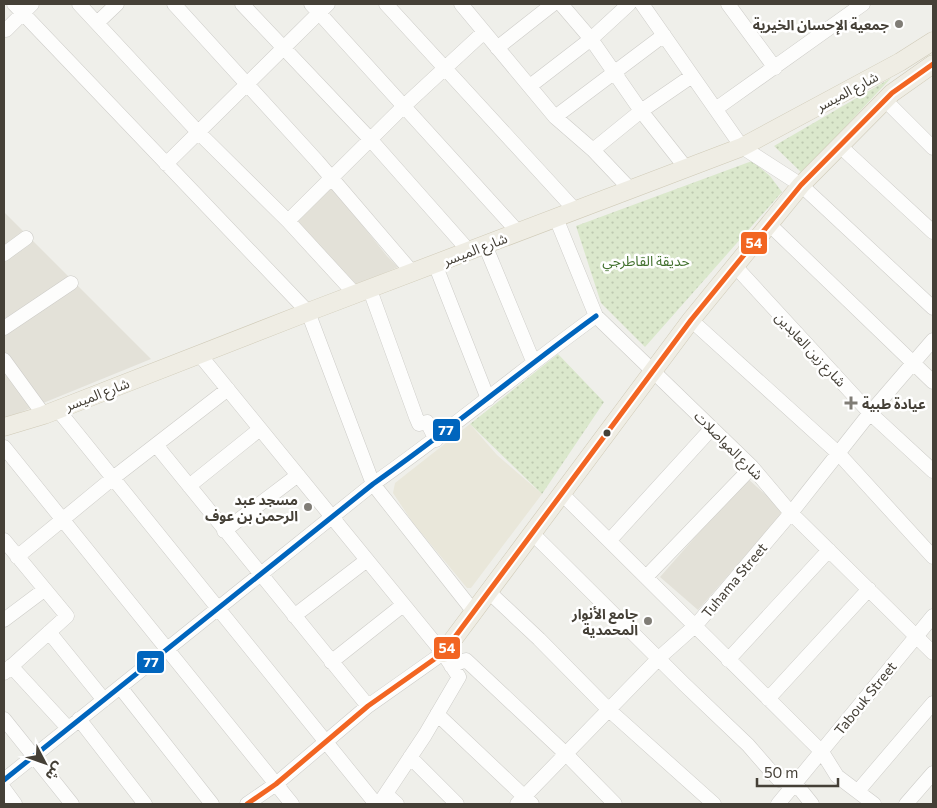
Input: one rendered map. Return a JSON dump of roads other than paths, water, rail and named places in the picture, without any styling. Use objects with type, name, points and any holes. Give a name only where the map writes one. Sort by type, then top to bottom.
[{"type":"main road","name":"شارع الميسر","points":[[4,427],[51,413],[308,312],[742,147],[900,62],[933,42]]},
{"type":"main road","points":[[447,659],[474,612],[734,265],[801,185],[885,100],[933,64]]},
{"type":"street","points":[[79,4],[198,132],[362,292],[419,424],[427,422],[436,440]]},
{"type":"street","points":[[97,23],[117,4]]},
{"type":"street","points":[[174,4],[412,272]]},
{"type":"street","points":[[242,4],[370,139],[468,251]]},
{"type":"street","points":[[386,4],[575,210]]},
{"type":"street","points":[[496,48],[553,4]]},
{"type":"street","points":[[561,4],[592,39],[641,111],[686,168]]},
{"type":"street","points":[[530,86],[592,39],[629,4]]},
{"type":"street","points":[[642,4],[692,76],[717,108],[742,147],[801,185],[933,308]]},
{"type":"street","points":[[717,108],[775,68],[859,5]]},
{"type":"street","points":[[468,6],[496,48],[556,116],[593,150],[630,189]]},
{"type":"street","points":[[733,6],[775,68]]},
{"type":"street","points":[[6,30],[23,7],[166,164],[308,312],[373,484],[474,612]]},
{"type":"street","points":[[166,164],[247,85],[319,7],[404,106],[518,232]]},
{"type":"street","points":[[288,220],[332,180],[404,106],[484,32]]},
{"type":"street","points":[[556,116],[664,35]]},
{"type":"street","points":[[593,150],[641,111],[692,76]]},
{"type":"street","points":[[885,100],[933,148]]},
{"type":"street","points":[[840,146],[933,232]]},
{"type":"street","name":"شارع المواصلات","points":[[556,218],[596,316],[752,467],[791,513],[933,653]]},
{"type":"street","points":[[769,224],[933,382]]},
{"type":"street","points":[[4,254],[26,238]]},
{"type":"street","points":[[486,245],[533,361]]},
{"type":"street","points":[[435,264],[488,399]]},
{"type":"street","name":"شارع زين العابدين","points":[[734,265],[870,413],[933,471]]},
{"type":"street","points":[[4,328],[71,283]]},
{"type":"street","points":[[4,780],[373,484],[436,440],[533,361],[596,316]]},
{"type":"street","points":[[691,320],[839,454],[933,556]]},
{"type":"street","name":"Tuhama Street","points":[[524,802],[566,754],[660,657],[696,625],[791,513],[870,413],[933,340]]},
{"type":"street","points":[[200,354],[447,659],[459,677],[410,757],[380,801]]},
{"type":"street","points":[[4,360],[113,478],[326,742],[380,801],[397,804]]},
{"type":"street","points":[[145,804],[74,724],[7,669],[67,616],[9,551],[62,520],[228,389]]},
{"type":"street","points":[[610,540],[712,428]]},
{"type":"street","points":[[189,486],[260,429]]},
{"type":"street","points":[[156,445],[368,706]]},
{"type":"street","points":[[4,446],[166,650],[292,804]]},
{"type":"street","points":[[647,576],[752,467]]},
{"type":"street","points":[[224,531],[298,475]]},
{"type":"street","points":[[562,494],[647,576],[728,660],[822,752],[837,776],[874,804]]},
{"type":"street","points":[[533,534],[660,657],[671,672],[748,745],[780,780],[796,784],[812,804]]},
{"type":"street","points":[[728,660],[829,550]]},
{"type":"street","points":[[294,616],[367,560]]},
{"type":"street","points":[[768,699],[869,589]]},
{"type":"street","points":[[4,620],[44,590]]},
{"type":"street","points":[[489,592],[609,710],[714,804]]},
{"type":"street","points":[[332,662],[403,605]]},
{"type":"street","name":"Tabouk Street","points":[[778,804],[933,616]]},
{"type":"street","points":[[49,632],[104,700]]},
{"type":"street","points":[[247,804],[276,784],[368,706],[447,659],[466,660],[566,754],[614,804]]},
{"type":"street","points":[[120,687],[212,804]]},
{"type":"street","points":[[858,791],[933,703]]},
{"type":"street","points":[[437,714],[524,802]]},
{"type":"street","points":[[4,719],[72,804]]},
{"type":"street","points":[[410,757],[457,804]]},
{"type":"street","points":[[906,804],[933,773]]},
{"type":"street","points":[[4,790],[16,804]]},
{"type":"place","name":"جمعية الإحسان الخيرية","points":[[899,24]]},
{"type":"place","name":"عيادة طبية","points":[[851,403]]},
{"type":"place","name":"مسجد عبد الرحمن بن عوف","points":[[308,507]]},
{"type":"place","name":"جامع الأنوار المحمدية","points":[[648,621]]},
{"type":"park label","name":"حديقة القاطرجي","points":[[646,260]]}]
